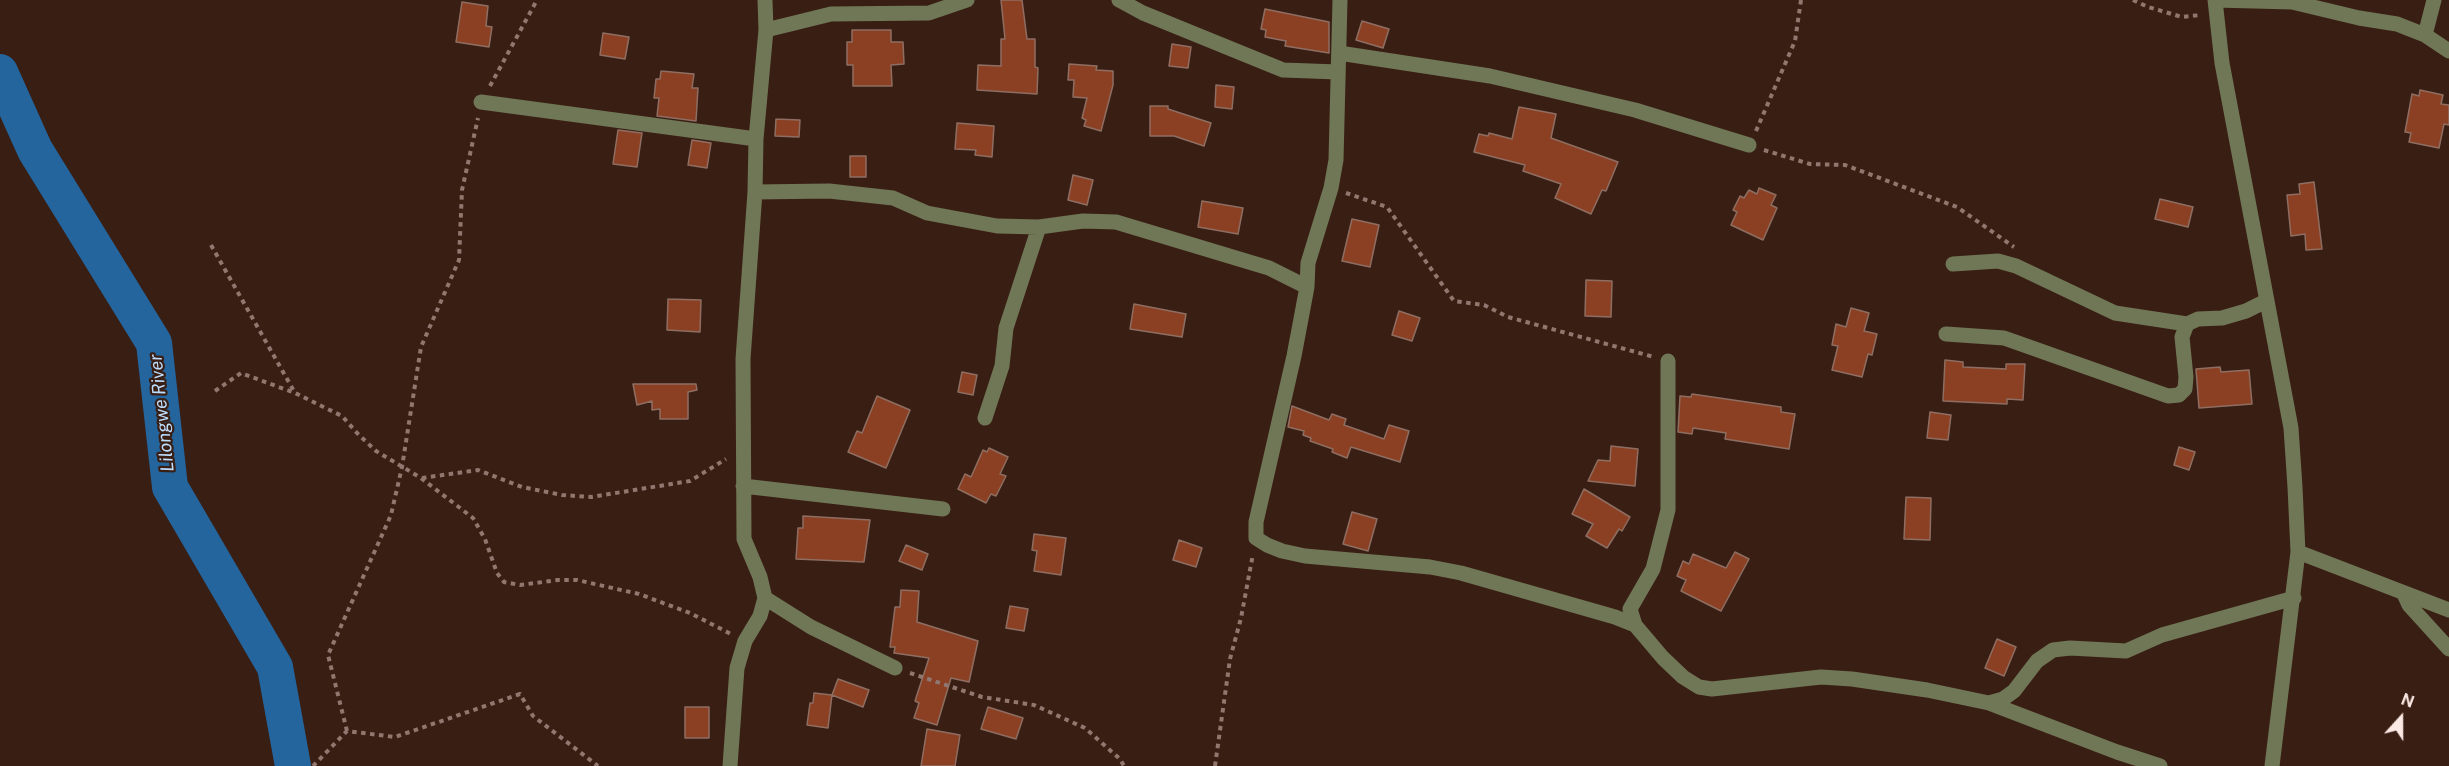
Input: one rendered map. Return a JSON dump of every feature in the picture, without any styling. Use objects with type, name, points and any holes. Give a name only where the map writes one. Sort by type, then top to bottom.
[{"type":"street","points":[[730,766],[736,668],[745,641],[760,616],[765,598],[760,577],[744,539],[743,359],[755,192],[756,139],[766,30],[765,0]]},
{"type":"street","points":[[766,30],[831,14],[929,13],[967,0]]},
{"type":"street","points":[[1119,0],[1143,13],[1283,70],[1338,72]]},
{"type":"street","points":[[1340,0],[1336,160],[1331,188],[1308,263],[1307,287],[1294,356],[1256,522],[1256,537],[1282,551],[1305,556],[1430,567],[1461,573],[1615,617],[1635,625]]},
{"type":"street","points":[[2425,35],[2434,0]]},
{"type":"street","points":[[2272,766],[2298,552],[2290,428],[2222,63],[2215,5],[2292,2],[2359,18],[2397,24],[2425,35],[2449,51]]},
{"type":"street","points":[[1339,53],[1490,76],[1635,110],[1749,145]]},
{"type":"street","points":[[481,102],[756,139]]},
{"type":"street","points":[[755,192],[829,191],[893,198],[927,213],[997,226],[1039,227],[1083,221],[1116,222],[1269,268],[1307,287]]},
{"type":"street","points":[[985,418],[1002,366],[1006,328],[1039,227]]},
{"type":"street","points":[[1953,264],[1998,261],[2016,266],[2115,314],[2187,324],[2199,319],[2222,318],[2246,312],[2266,301]]},
{"type":"street","points":[[1946,334],[2004,338],[2168,396],[2179,394],[2185,388],[2182,337],[2187,324]]},
{"type":"street","points":[[1668,361],[1668,510],[1653,568],[1630,609],[1635,625],[1683,677],[1699,687],[1712,689],[1821,677],[1927,690],[1989,703],[2160,766]]},
{"type":"street","points":[[743,486],[943,508]]},
{"type":"street","points":[[2298,552],[2449,610]]},
{"type":"street","points":[[2404,594],[2409,605],[2449,649]]},
{"type":"street","points":[[765,598],[811,627],[895,668]]},
{"type":"street","points":[[1989,703],[2003,699],[2014,691],[2037,661],[2053,650],[2070,648],[2126,651],[2162,635],[2294,598]]},
{"type":"path","points":[[346,731],[328,655],[391,515],[402,466],[422,347],[459,260],[462,190],[481,102],[537,0]]},
{"type":"path","points":[[1801,0],[1795,41],[1749,145],[1810,164],[1845,165],[1957,207],[2018,250]]},
{"type":"path","points":[[2133,0],[2182,17],[2215,5]]},
{"type":"path","points":[[1331,188],[1387,207],[1454,301],[1484,305],[1508,317],[1668,361]]},
{"type":"path","points":[[211,245],[295,393]]},
{"type":"path","points":[[214,391],[241,373],[295,393],[342,416],[376,451],[421,478],[473,518],[485,539],[497,573],[504,582],[520,585],[577,580],[639,594],[690,613],[745,641]]},
{"type":"path","points":[[421,478],[478,470],[522,487],[562,495],[591,497],[690,481],[717,466],[743,446]]},
{"type":"path","points":[[1215,766],[1230,659],[1241,618],[1256,537]]},
{"type":"path","points":[[895,668],[982,697],[1034,705],[1085,728],[1120,759],[1124,766]]},
{"type":"path","points":[[346,731],[395,737],[520,694],[533,716],[598,766]]},
{"type":"path","points":[[313,766],[346,731]]},
{"type":"building","points":[[1001,0],[1022,0],[1027,39],[1035,39],[1035,67],[1038,68],[1037,94],[977,90],[978,65],[1001,66],[1001,39],[1005,39]]},
{"type":"building","points":[[462,2],[488,6],[486,26],[492,27],[489,47],[456,42]]},
{"type":"building","points":[[1265,9],[1329,22],[1329,53],[1285,46],[1286,41],[1265,37],[1266,30],[1261,29]]},
{"type":"building","points":[[1362,21],[1389,29],[1383,48],[1356,40]]},
{"type":"building","points":[[852,30],[891,30],[891,42],[903,42],[904,64],[891,65],[892,86],[853,86],[853,65],[847,65],[847,42],[852,42]]},
{"type":"building","points":[[603,33],[629,37],[625,59],[600,55]]},
{"type":"building","points":[[1172,44],[1191,47],[1188,68],[1169,66]]},
{"type":"building","points":[[1069,64],[1097,66],[1096,70],[1113,71],[1113,85],[1101,131],[1084,126],[1086,120],[1082,118],[1087,98],[1073,97],[1074,80],[1068,80]]},
{"type":"building","points":[[661,71],[694,74],[692,88],[698,88],[696,121],[657,116],[659,98],[654,98],[656,79],[660,79]]},
{"type":"building","points":[[1216,85],[1234,87],[1232,109],[1215,107]]},
{"type":"building","points":[[2420,90],[2443,95],[2441,104],[2449,105],[2449,125],[2444,124],[2439,148],[2409,142],[2411,133],[2405,132],[2412,94],[2419,96]]},
{"type":"building","points":[[1150,106],[1168,106],[1168,109],[1211,123],[1204,146],[1174,136],[1150,136]]},
{"type":"building","points":[[1519,107],[1556,114],[1551,138],[1618,162],[1606,191],[1602,190],[1591,214],[1555,198],[1561,184],[1523,171],[1525,165],[1474,152],[1479,134],[1488,136],[1489,133],[1512,139]]},
{"type":"building","points":[[776,119],[800,120],[799,137],[775,136]]},
{"type":"building","points":[[957,123],[994,126],[992,157],[975,155],[976,150],[955,149]]},
{"type":"building","points":[[618,130],[642,133],[637,167],[613,164]]},
{"type":"building","points":[[692,140],[711,143],[707,168],[688,165]]},
{"type":"building","points":[[850,156],[866,156],[866,177],[850,177]]},
{"type":"building","points":[[1073,175],[1093,180],[1087,205],[1068,200]]},
{"type":"building","points":[[2314,182],[2322,249],[2306,250],[2305,234],[2291,236],[2287,195],[2300,194],[2299,184]]},
{"type":"building","points":[[1759,188],[1776,195],[1771,205],[1777,208],[1763,240],[1731,225],[1737,212],[1733,210],[1740,196],[1744,198],[1749,190],[1757,194]]},
{"type":"building","points":[[2160,199],[2193,207],[2188,227],[2155,219]]},
{"type":"building","points":[[1202,201],[1243,208],[1238,234],[1198,227]]},
{"type":"building","points":[[1352,219],[1379,225],[1370,267],[1342,261]]},
{"type":"building","points":[[1586,280],[1612,281],[1611,317],[1585,316]]},
{"type":"building","points":[[668,299],[701,300],[700,332],[667,330]]},
{"type":"building","points":[[1134,304],[1186,314],[1182,337],[1130,329]]},
{"type":"building","points":[[1851,308],[1869,313],[1864,331],[1877,334],[1872,355],[1868,354],[1862,377],[1832,370],[1838,346],[1832,345],[1836,324],[1846,327]]},
{"type":"building","points":[[1399,311],[1420,318],[1412,341],[1392,335]]},
{"type":"building","points":[[1945,360],[1963,362],[1963,367],[2006,369],[2006,364],[2025,364],[2023,400],[2007,399],[2007,404],[1943,401]]},
{"type":"building","points":[[2220,367],[2221,372],[2249,370],[2252,404],[2199,408],[2196,369]]},
{"type":"building","points":[[962,372],[977,375],[973,395],[958,392]]},
{"type":"building","points":[[633,384],[696,384],[697,390],[688,392],[688,419],[660,419],[660,409],[652,410],[652,401],[637,405]]},
{"type":"building","points":[[1692,394],[1781,407],[1781,412],[1795,414],[1789,449],[1725,439],[1726,433],[1693,428],[1692,434],[1678,432],[1680,396],[1691,397]]},
{"type":"building","points":[[877,396],[910,410],[886,468],[848,452],[857,431],[862,433]]},
{"type":"building","points":[[1292,406],[1329,420],[1332,414],[1346,419],[1344,425],[1384,439],[1389,425],[1409,431],[1400,462],[1351,447],[1347,458],[1332,452],[1333,449],[1310,441],[1311,438],[1303,435],[1304,431],[1288,427]]},
{"type":"building","points":[[1930,412],[1951,415],[1948,440],[1927,438]]},
{"type":"building","points":[[1611,446],[1638,449],[1635,486],[1588,481],[1598,460],[1610,461]]},
{"type":"building","points":[[2179,447],[2195,452],[2189,470],[2174,465]]},
{"type":"building","points":[[989,448],[1008,457],[1000,474],[1006,476],[996,496],[991,494],[986,503],[958,489],[965,474],[971,477],[983,450],[987,452]]},
{"type":"building","points":[[1584,489],[1630,517],[1622,531],[1619,529],[1607,548],[1586,536],[1593,524],[1572,514]]},
{"type":"building","points":[[1906,497],[1931,498],[1930,540],[1904,539]]},
{"type":"building","points":[[1352,512],[1377,519],[1368,551],[1343,544]]},
{"type":"building","points":[[803,516],[870,520],[864,562],[796,559],[798,528],[803,528]]},
{"type":"building","points":[[1034,534],[1066,538],[1061,575],[1034,571],[1037,551],[1032,550]]},
{"type":"building","points":[[1179,540],[1202,548],[1196,567],[1173,560]]},
{"type":"building","points":[[906,545],[928,554],[922,570],[899,561]]},
{"type":"building","points":[[1735,552],[1749,559],[1721,611],[1681,591],[1686,580],[1677,576],[1683,561],[1689,564],[1693,554],[1726,568]]},
{"type":"building","points":[[901,590],[919,591],[917,622],[978,641],[969,682],[951,678],[937,725],[914,718],[919,703],[915,701],[929,658],[894,653],[895,647],[890,647],[895,607],[900,607]]},
{"type":"building","points":[[1010,606],[1028,609],[1024,631],[1006,628]]},
{"type":"building","points":[[1997,639],[2016,647],[2004,676],[1985,668]]},
{"type":"building","points":[[838,679],[869,690],[863,707],[832,695]]},
{"type":"building","points":[[814,693],[832,695],[828,728],[807,725]]},
{"type":"building","points":[[685,707],[709,707],[709,738],[685,738]]},
{"type":"building","points":[[988,707],[1023,718],[1016,739],[981,729]]},
{"type":"building","points":[[927,729],[960,735],[955,766],[921,766]]},
{"type":"waterway","name":"Lilongwe River","points":[[0,72],[35,150],[154,343],[170,487],[275,667],[293,766]]}]
